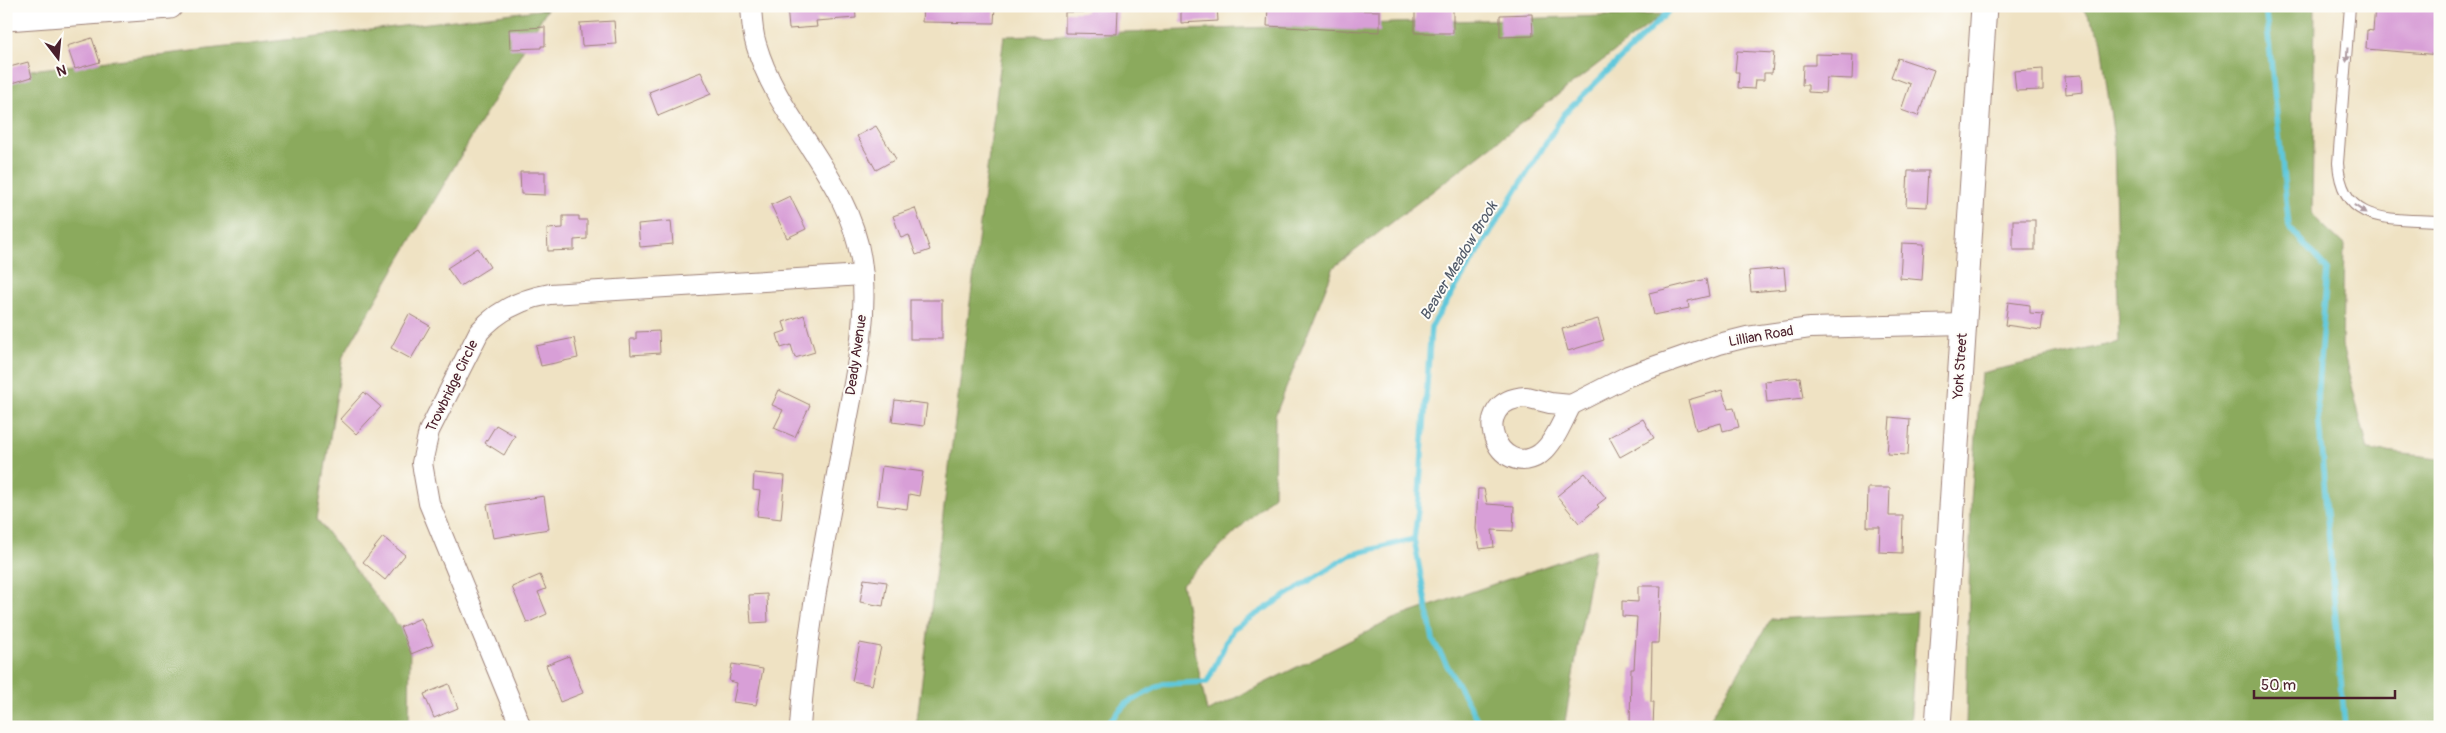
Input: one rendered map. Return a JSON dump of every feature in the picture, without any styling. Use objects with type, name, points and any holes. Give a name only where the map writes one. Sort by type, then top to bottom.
[{"type":"street","points":[[6,18],[170,6]]},
{"type":"street","name":"Deady Avenue","points":[[751,6],[756,43],[769,78],[839,190],[849,213],[856,237],[863,275],[861,338],[813,604],[800,727]]},
{"type":"street","name":"York Street","points":[[1938,727],[1984,6]]},
{"type":"street","name":"Trowbridge Circle","points":[[520,727],[429,503],[422,463],[429,431],[479,332],[488,321],[510,306],[522,300],[550,294],[863,275]]},
{"type":"street","name":"Lillian Road","points":[[1571,405],[1628,376],[1747,336],[1810,328],[1963,324]]},
{"type":"lane","points":[[2350,6],[2338,163],[2342,188],[2352,204],[2368,214],[2440,221]]},
{"type":"green space","points":[[2081,6],[2315,6],[2312,215],[2344,245],[2342,346],[2368,450],[2440,458],[2440,727],[1966,727],[1971,501],[1981,373],[2119,342],[2114,140],[2100,34]]},
{"type":"green space","points":[[547,9],[343,356],[317,519],[410,641],[409,727],[6,727],[6,73]]},
{"type":"green space","points":[[1663,14],[1334,267],[1275,416],[1274,495],[1182,584],[1207,712],[1393,619],[1595,549],[1564,727],[916,727],[1004,36]]},
{"type":"green space","points":[[1917,612],[1910,727],[1705,727],[1771,619]]},
{"type":"building","points":[[787,6],[855,6],[856,18],[816,21],[817,27],[789,29]]},
{"type":"building","points":[[923,6],[995,6],[994,23],[922,22]]},
{"type":"building","points":[[1181,6],[1217,6],[1218,21],[1181,23]]},
{"type":"building","points":[[1268,6],[1343,7],[1343,10],[1380,11],[1380,32],[1267,26]]},
{"type":"building","points":[[2375,6],[2440,10],[2440,55],[2366,49],[2367,30],[2373,31]]},
{"type":"building","points":[[1086,9],[1118,9],[1117,34],[1065,33],[1065,12],[1086,12]]},
{"type":"building","points":[[1415,9],[1453,9],[1453,33],[1415,33]]},
{"type":"building","points":[[1532,14],[1533,36],[1500,37],[1500,15]]},
{"type":"building","points":[[614,21],[616,44],[582,46],[580,23]]},
{"type":"building","points":[[545,27],[545,46],[541,46],[541,48],[510,49],[509,29]]},
{"type":"building","points":[[92,38],[100,62],[75,69],[67,46]]},
{"type":"building","points":[[1737,51],[1774,53],[1772,73],[1764,73],[1764,80],[1755,80],[1754,89],[1738,88],[1739,72],[1735,72]]},
{"type":"building","points":[[1815,54],[1853,55],[1852,79],[1826,78],[1825,93],[1808,92],[1808,85],[1802,85],[1803,65],[1815,65]]},
{"type":"building","points":[[1898,58],[1934,70],[1918,116],[1901,110],[1910,84],[1891,77]]},
{"type":"building","points":[[28,62],[32,77],[6,85],[6,68]]},
{"type":"building","points":[[2043,69],[2043,90],[2016,91],[2014,71]]},
{"type":"building","points":[[701,72],[711,94],[658,116],[649,92]]},
{"type":"building","points":[[2082,75],[2083,92],[2066,94],[2065,76]]},
{"type":"building","points":[[876,126],[896,159],[876,170],[857,136]]},
{"type":"building","points":[[1908,171],[1929,171],[1927,207],[1906,206]]},
{"type":"building","points":[[520,172],[545,172],[545,195],[521,194]]},
{"type":"building","points":[[790,196],[806,229],[787,238],[771,205]]},
{"type":"building","points":[[915,208],[930,250],[916,255],[909,235],[901,238],[893,216]]},
{"type":"building","points":[[563,216],[579,216],[579,220],[587,220],[587,239],[574,240],[574,250],[548,251],[547,229],[563,228]]},
{"type":"building","points":[[2013,220],[2035,220],[2035,250],[2013,250]]},
{"type":"building","points":[[671,221],[673,244],[640,247],[638,224]]},
{"type":"building","points":[[1902,243],[1924,244],[1922,280],[1900,278]]},
{"type":"building","points":[[478,248],[490,267],[460,286],[447,268]]},
{"type":"building","points":[[1784,268],[1786,289],[1751,292],[1749,271]]},
{"type":"building","points":[[1706,279],[1709,296],[1688,301],[1689,308],[1654,315],[1649,293]]},
{"type":"building","points":[[910,300],[942,300],[942,339],[910,339]]},
{"type":"building","points":[[2008,302],[2030,305],[2030,313],[2043,314],[2041,330],[2005,325]]},
{"type":"building","points":[[409,314],[430,326],[411,359],[391,348]]},
{"type":"building","points":[[804,315],[815,352],[795,358],[791,345],[781,348],[777,334],[786,331],[783,322]]},
{"type":"building","points":[[1598,319],[1604,340],[1568,351],[1562,329]]},
{"type":"building","points":[[659,331],[660,353],[631,355],[630,339],[636,339],[636,332]]},
{"type":"building","points":[[574,338],[578,358],[541,366],[536,346]]},
{"type":"building","points":[[1800,377],[1803,398],[1767,402],[1765,381]]},
{"type":"building","points":[[779,390],[810,405],[795,437],[774,428],[783,410],[772,405]]},
{"type":"building","points":[[1722,390],[1728,409],[1734,408],[1739,427],[1723,431],[1721,423],[1696,430],[1688,400]]},
{"type":"building","points":[[364,392],[381,407],[356,434],[340,419]]},
{"type":"building","points":[[895,400],[927,404],[924,426],[892,422]]},
{"type":"building","points":[[1890,417],[1910,419],[1908,455],[1887,454]]},
{"type":"building","points":[[1643,419],[1654,438],[1620,457],[1609,437]]},
{"type":"building","points":[[496,425],[515,436],[504,455],[485,443]]},
{"type":"building","points":[[882,466],[923,472],[919,496],[909,494],[907,509],[877,505]]},
{"type":"building","points":[[754,473],[785,476],[781,519],[757,516],[760,491],[753,490]]},
{"type":"building","points":[[1585,473],[1606,498],[1597,505],[1599,507],[1579,523],[1557,496]]},
{"type":"building","points":[[1868,488],[1890,488],[1889,516],[1903,516],[1902,553],[1879,552],[1880,527],[1867,527]]},
{"type":"building","points":[[1478,489],[1484,489],[1487,504],[1514,506],[1513,531],[1492,530],[1494,547],[1480,549],[1476,529]]},
{"type":"building","points":[[544,496],[549,529],[493,538],[487,505]]},
{"type":"building","points":[[383,537],[405,555],[385,580],[363,562]]},
{"type":"building","points":[[540,575],[546,589],[538,592],[547,614],[527,623],[512,587]]},
{"type":"building","points":[[864,579],[887,582],[883,606],[860,602]]},
{"type":"building","points":[[1638,586],[1661,586],[1658,643],[1652,643],[1651,702],[1654,702],[1653,727],[1630,727],[1631,669],[1634,669],[1637,617],[1622,616],[1622,601],[1638,602]]},
{"type":"building","points":[[767,594],[768,622],[751,623],[749,595]]},
{"type":"building","points":[[421,618],[433,645],[411,654],[400,627]]},
{"type":"building","points":[[860,643],[881,647],[872,685],[852,681]]},
{"type":"building","points":[[569,656],[583,693],[560,702],[546,665]]},
{"type":"building","points":[[732,664],[763,669],[756,705],[733,702],[737,683],[729,681]]},
{"type":"building","points":[[449,684],[458,708],[434,718],[424,694]]},
{"type":"waterway","name":"Beaver Meadow Brook","points":[[1478,727],[1478,721],[1433,640],[1414,539],[1418,510],[1431,327],[1564,114],[1674,6]]},
{"type":"waterway","points":[[2265,6],[2289,227],[2327,270],[2317,399],[2345,727]]},
{"type":"waterway","points":[[1104,727],[1127,703],[1163,684],[1207,682],[1233,629],[1350,555],[1414,539]]}]
